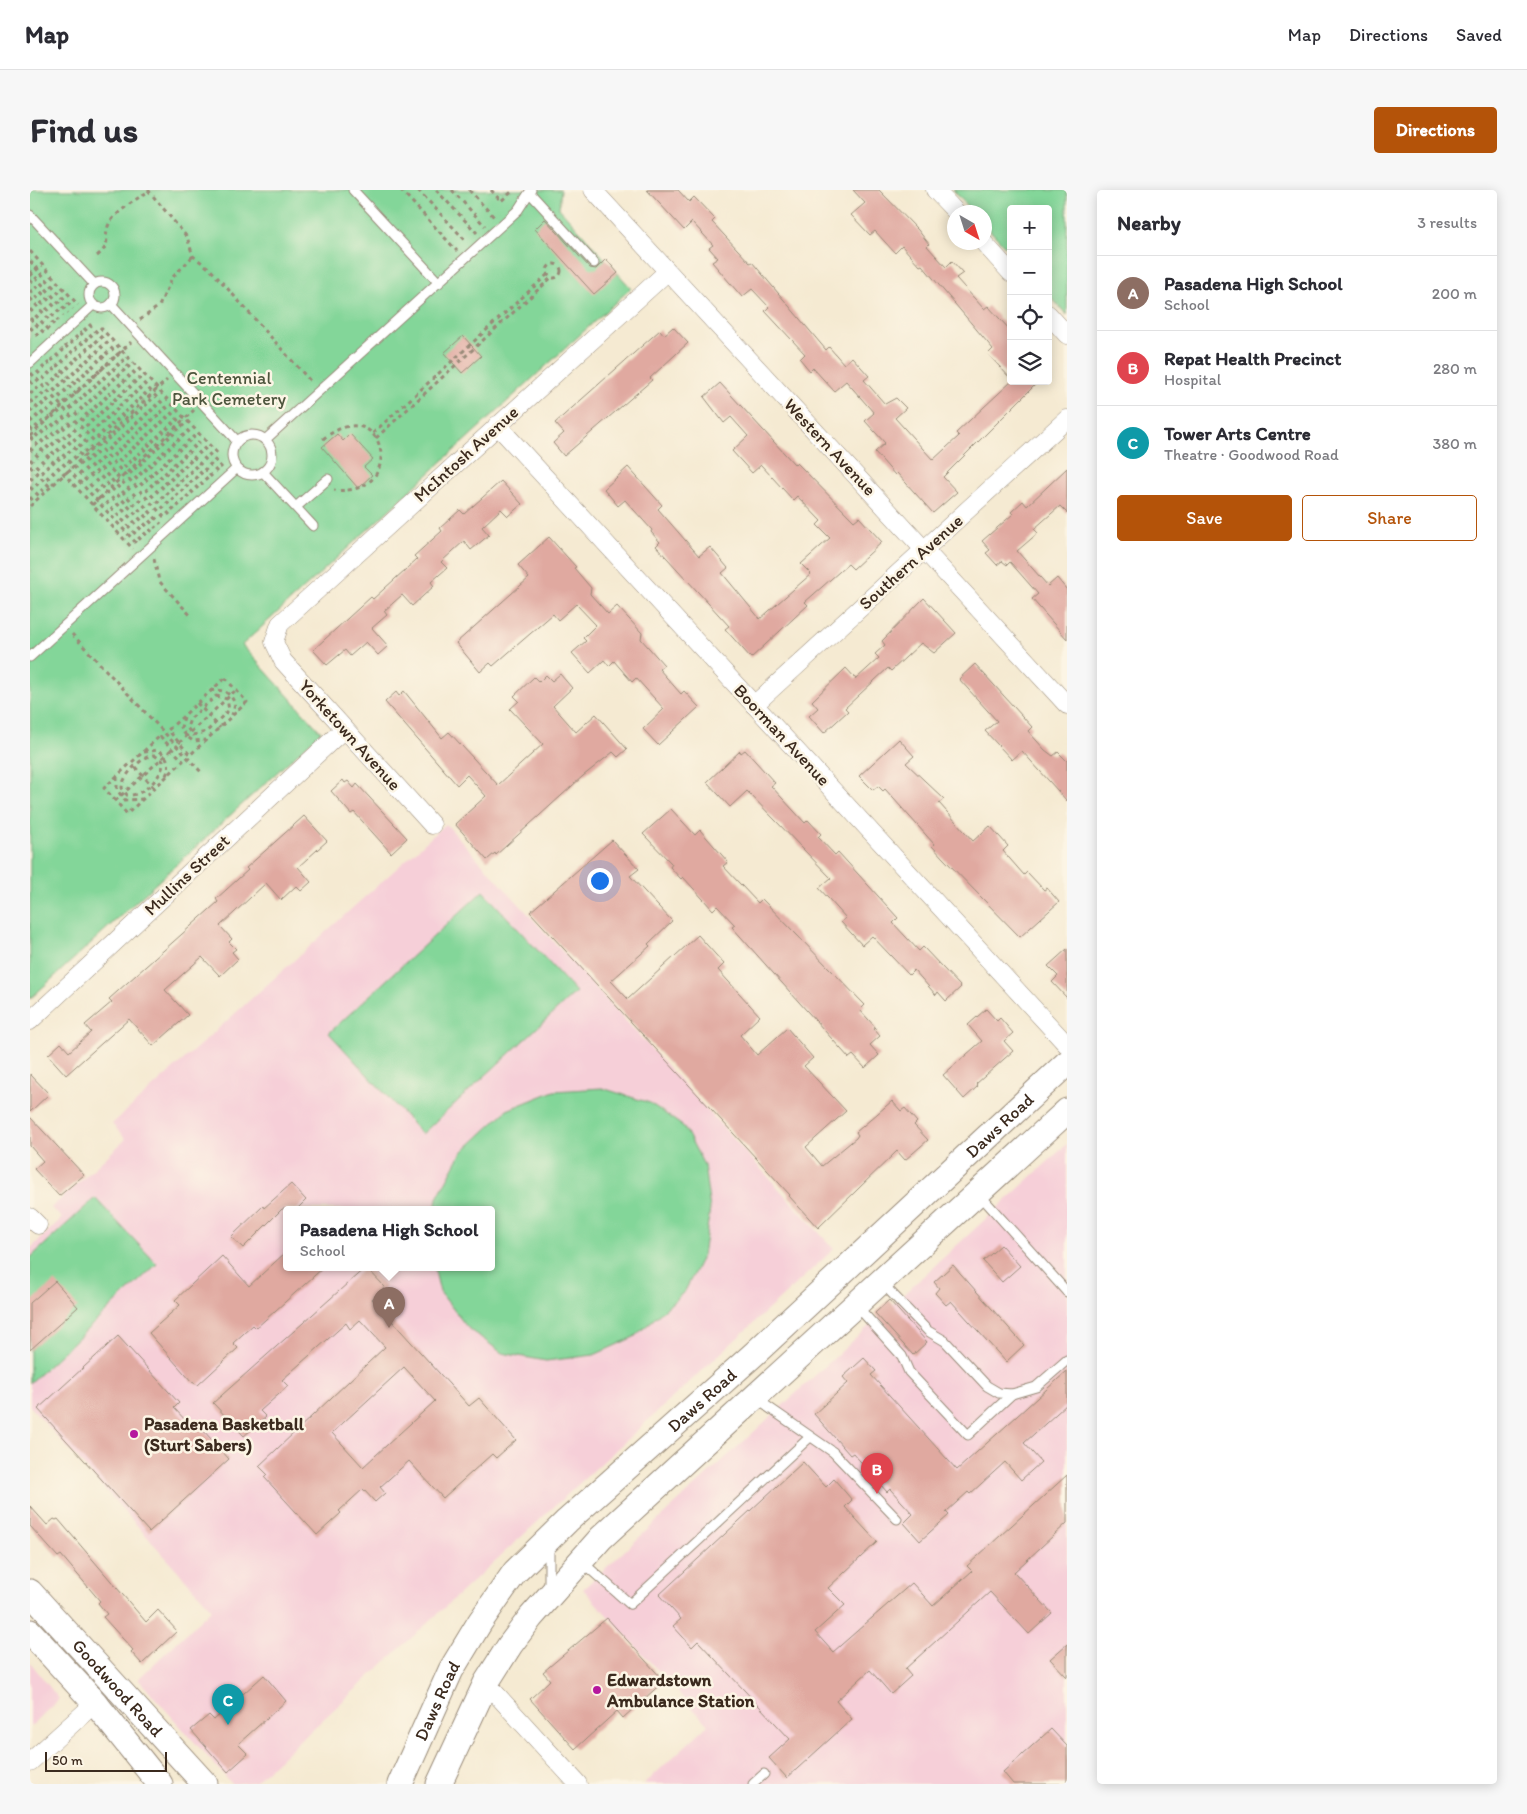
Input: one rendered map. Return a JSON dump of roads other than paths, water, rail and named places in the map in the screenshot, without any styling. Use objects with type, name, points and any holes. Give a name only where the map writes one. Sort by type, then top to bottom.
[{"type":"main road","name":"Daws Road","points":[[400,1784],[451,1670],[480,1622],[515,1572],[631,1464],[754,1354],[1067,1063]]},
{"type":"main road","name":"Daws Road","points":[[439,1784],[486,1684],[510,1645],[548,1597],[580,1561],[615,1524],[1067,1111]]},
{"type":"main road","points":[[844,1270],[880,1282]]},
{"type":"main road","points":[[844,1270],[855,1305]]},
{"type":"main road","points":[[631,1464],[685,1432],[726,1394],[747,1404],[754,1354]]},
{"type":"main road","name":"Goodwood Road","points":[[30,1592],[205,1784]]},
{"type":"main road","name":"Goodwood Road","points":[[30,1632],[95,1703],[160,1784]]},
{"type":"main road","points":[[451,1670],[466,1674],[510,1645]]},
{"type":"street","name":"Western Avenue","points":[[593,190],[1067,705]]},
{"type":"street","points":[[935,190],[949,205]]},
{"type":"street","points":[[990,250],[1007,269]]},
{"type":"street","name":"McIntosh Avenue","points":[[274,642],[280,624],[667,272]]},
{"type":"street","points":[[1052,318],[1067,335]]},
{"type":"street","name":"Southern Avenue","points":[[754,705],[1067,419]]},
{"type":"street","name":"Boorman Avenue","points":[[497,425],[1067,1045]]},
{"type":"street","name":"Yorketown Avenue","points":[[274,642],[282,661],[432,825]]},
{"type":"street","name":"Mullins Street","points":[[30,1021],[344,729]]},
{"type":"street","points":[[486,1684],[578,1784]]},
{"type":"street","points":[[30,1762],[95,1703]]},
{"type":"lane","points":[[353,190],[439,283]]},
{"type":"lane","points":[[265,440],[518,210],[531,192],[594,263]]},
{"type":"lane","points":[[30,215],[94,284]]},
{"type":"lane","points":[[102,282],[111,285],[115,293],[111,304],[104,308],[93,305],[88,293],[94,284],[102,282]]},
{"type":"lane","points":[[111,304],[237,441]]},
{"type":"lane","points":[[59,336],[93,305]]},
{"type":"lane","points":[[250,435],[265,440],[272,450],[272,458],[264,472],[252,476],[236,469],[231,453],[237,441],[250,435]]},
{"type":"lane","points":[[30,657],[236,469]]},
{"type":"lane","points":[[264,472],[313,526]]},
{"type":"lane","points":[[296,507],[325,481]]},
{"type":"lane","points":[[978,1193],[1067,1292]]},
{"type":"lane","points":[[880,1282],[928,1332],[945,1341],[987,1386],[999,1393],[1012,1394],[1036,1387],[1067,1360]]},
{"type":"lane","points":[[855,1305],[902,1356],[909,1372],[968,1435],[1012,1394]]},
{"type":"lane","points":[[747,1404],[810,1437],[834,1452],[897,1519]]},
{"type":"lane","points":[[580,1561],[630,1604],[810,1437]]},
{"type":"lane","points":[[548,1597],[550,1538]]},
{"type":"lane","points":[[753,1784],[764,1774]]},
{"type":"place","name":"Pasadena High School","points":[[389,1328]]},
{"type":"place","name":"Pasadena Basketball (Sturt Sabers)","points":[[134,1434]]},
{"type":"place","name":"Repat Health Precinct","points":[[877,1494]]},
{"type":"place","name":"Edwardstown Ambulance Station","points":[[597,1690]]},
{"type":"place","name":"Tower Arts Centre","points":[[228,1725]]},
{"type":"park label","name":"Centennial Park Cemetery","points":[[229,388]]}]
